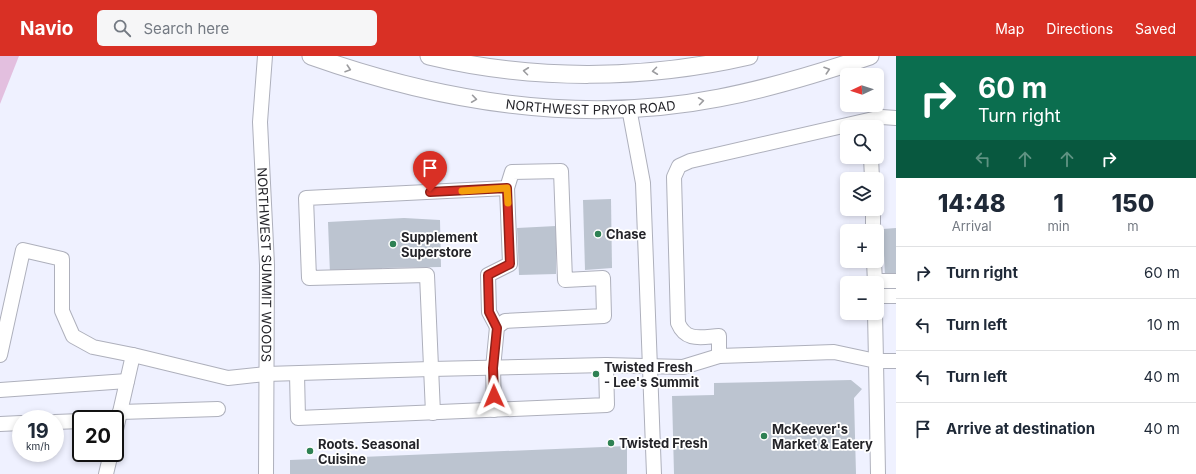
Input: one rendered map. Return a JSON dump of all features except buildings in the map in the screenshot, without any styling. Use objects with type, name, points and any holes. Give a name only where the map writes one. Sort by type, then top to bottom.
[{"type":"main road","name":"NORTHWEST PRYOR ROAD","points":[[311,56],[375,78],[440,94],[542,108],[600,110],[658,107],[718,98],[801,79],[870,56]]},
{"type":"main road","points":[[429,56],[453,62],[548,74],[636,74],[749,56]]},
{"type":"street","name":"NORTHWEST SUMMIT WOODS","points":[[265,56],[260,122],[267,265],[266,474]]},
{"type":"street","points":[[629,108],[643,183],[654,474]]},
{"type":"street","points":[[876,120],[882,117],[896,118]]},
{"type":"street","points":[[719,356],[719,336],[689,337],[682,332],[678,323],[674,177],[679,166],[690,161],[840,129]]},
{"type":"street","points":[[494,410],[493,368],[497,328],[489,312],[488,275],[510,264],[507,188],[512,172],[562,171],[566,280],[603,278],[604,316],[504,321],[497,328]]},
{"type":"street","points":[[433,413],[427,275],[309,278],[306,198],[507,188]]},
{"type":"street","points":[[0,355],[23,250],[62,259],[62,311],[73,336],[93,347],[228,378],[266,374],[431,369],[606,365],[683,367],[719,356],[834,352],[876,361],[896,361]]},
{"type":"street","points":[[884,282],[896,281]]},
{"type":"street","points":[[884,296],[896,296]]},
{"type":"street","points":[[875,320],[878,474]]},
{"type":"street","points":[[119,410],[133,355]]},
{"type":"street","points":[[297,374],[298,418],[607,405],[606,365]]},
{"type":"street","points":[[0,390],[127,380]]},
{"type":"street","points":[[124,416],[218,409]]},
{"type":"street","points":[[0,424],[12,423]]},
{"type":"street","points":[[106,474],[109,462]]},
{"type":"shaded area","points":[[0,56],[19,56],[0,104]]},
{"type":"slow traffic","points":[[462,191],[507,188],[508,203]]},
{"type":"place","name":"Chase","points":[[598,234]]},
{"type":"place","name":"Supplement Superstore","points":[[393,244]]},
{"type":"place","name":"Twisted Fresh - Lee's Summit","points":[[596,374]]},
{"type":"place","name":"McKeever's Market & Eatery","points":[[764,436]]},
{"type":"place","name":"Twisted Fresh","points":[[611,443]]},
{"type":"place","name":"Roots. Seasonal Cuisine","points":[[310,451]]},
{"type":"route","points":[[430,192],[507,188],[510,264],[488,275],[489,312],[497,328],[493,368],[494,396]]}]
